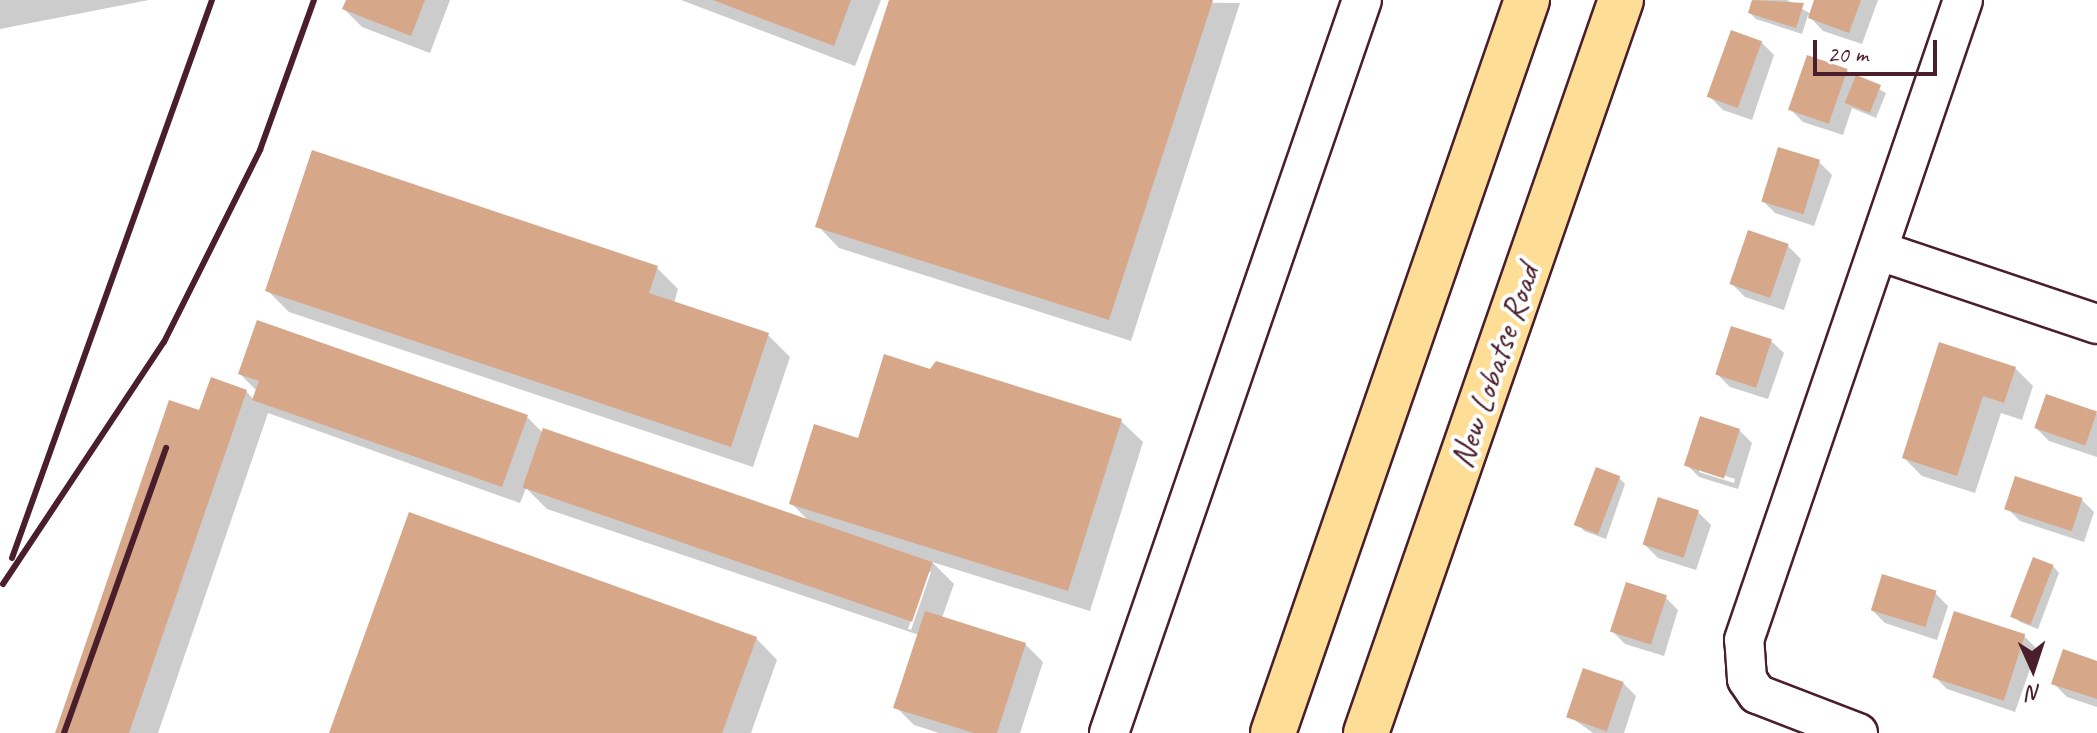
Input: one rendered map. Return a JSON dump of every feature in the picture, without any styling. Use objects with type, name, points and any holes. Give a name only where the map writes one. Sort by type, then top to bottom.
[{"type":"main road","points":[[1273,733],[1527,0]]},
{"type":"main road","name":"New Lobatse Road","points":[[1366,733],[1621,0]]},
{"type":"street","points":[[1109,733],[1362,0]]},
{"type":"street","points":[[1858,733],[1757,694],[1747,679],[1744,640],[1880,251],[1963,0]]},
{"type":"street","points":[[1880,251],[2097,324]]},
{"type":"building","points":[[346,0],[425,0],[411,36],[342,9]]},
{"type":"building","points":[[713,0],[851,0],[834,46]]},
{"type":"building","points":[[889,0],[1213,0],[1109,320],[815,227]]},
{"type":"building","points":[[1752,0],[1804,3],[1796,28],[1748,13]]},
{"type":"building","points":[[1814,0],[1861,0],[1849,33],[1808,18]]},
{"type":"building","points":[[1731,30],[1762,41],[1738,108],[1707,97]]},
{"type":"building","points":[[1807,55],[1848,69],[1829,124],[1788,110]]},
{"type":"building","points":[[1856,75],[1881,85],[1870,113],[1845,103]]},
{"type":"building","points":[[1778,147],[1820,160],[1803,214],[1761,202]]},
{"type":"building","points":[[312,150],[658,266],[649,293],[769,333],[731,447],[265,291]]},
{"type":"building","points":[[1748,230],[1789,244],[1770,298],[1729,284]]},
{"type":"building","points":[[257,320],[528,415],[502,487],[252,400],[259,381],[238,374]]},
{"type":"building","points":[[1731,326],[1772,339],[1756,388],[1715,375]]},
{"type":"building","points":[[1939,342],[2016,367],[2004,403],[1983,396],[1957,476],[1902,458]]},
{"type":"building","points":[[884,354],[930,369],[936,361],[1122,419],[1068,591],[789,504],[814,424],[858,438]]},
{"type":"building","points":[[211,377],[247,390],[129,733],[55,733],[169,400],[199,410]]},
{"type":"building","points":[[2046,394],[2097,412],[2085,446],[2034,428]]},
{"type":"building","points":[[1700,416],[1740,429],[1724,478],[1684,465]]},
{"type":"building","points":[[543,428],[933,562],[912,622],[522,488]]},
{"type":"building","points":[[1596,467],[1620,476],[1598,534],[1574,525]]},
{"type":"building","points":[[2015,476],[2083,498],[2072,531],[2004,509]]},
{"type":"building","points":[[1658,497],[1699,510],[1683,558],[1643,545]]},
{"type":"building","points":[[409,512],[757,637],[722,733],[329,733]]},
{"type":"building","points":[[2033,557],[2054,565],[2031,625],[2010,617]]},
{"type":"building","points":[[1882,574],[1937,591],[1925,627],[1871,610]]},
{"type":"building","points":[[1626,582],[1667,595],[1651,645],[1610,631]]},
{"type":"building","points":[[925,611],[1026,643],[997,733],[974,733],[893,708]]},
{"type":"building","points":[[1954,611],[2025,634],[2004,701],[1932,678]]},
{"type":"building","points":[[2063,649],[2097,661],[2097,699],[2051,684]]},
{"type":"building","points":[[1583,668],[1624,682],[1607,731],[1566,717]]},
{"type":"railway","points":[[12,558],[212,0]]},
{"type":"railway","points":[[3,584],[164,342],[260,150],[314,0]]},
{"type":"railway","points":[[64,733],[166,448]]}]
